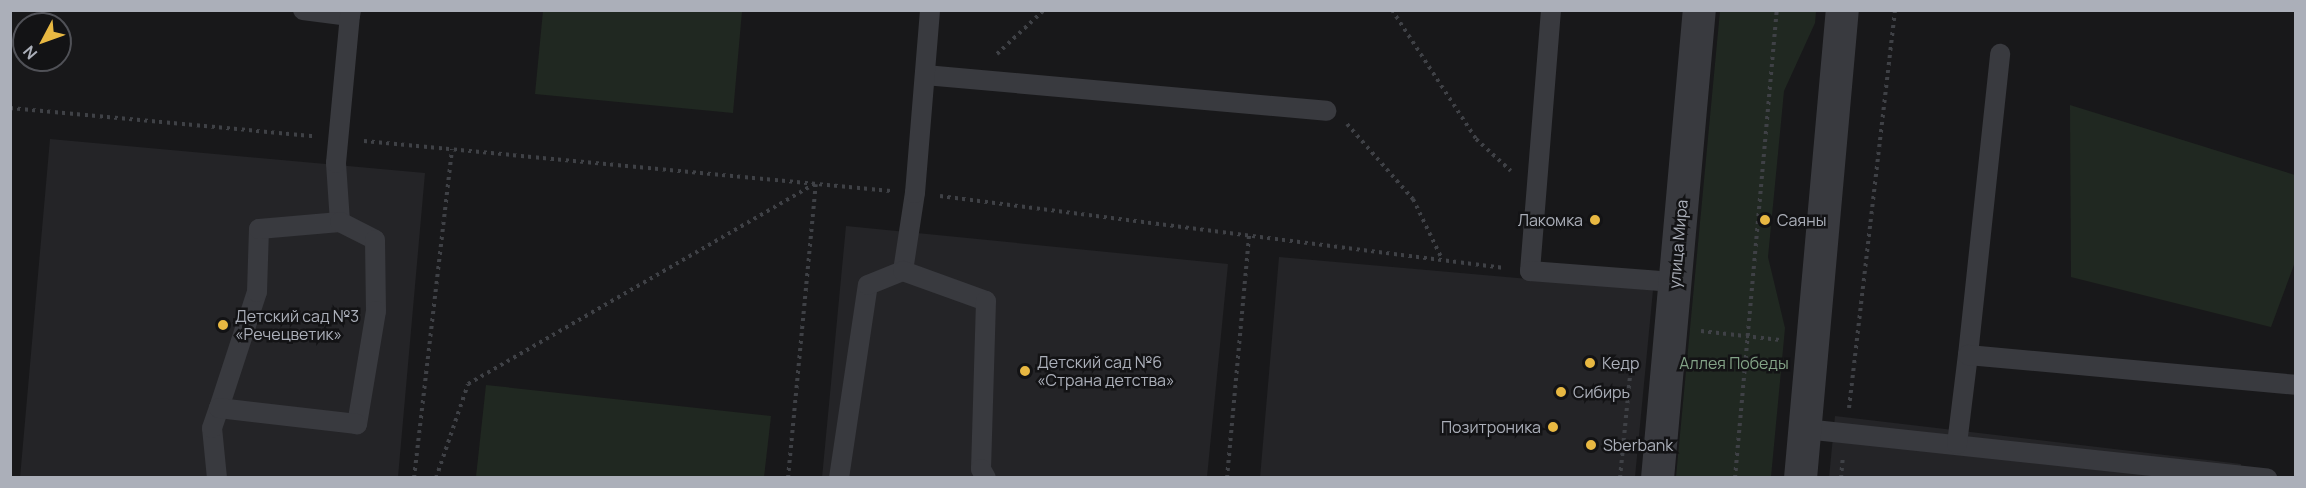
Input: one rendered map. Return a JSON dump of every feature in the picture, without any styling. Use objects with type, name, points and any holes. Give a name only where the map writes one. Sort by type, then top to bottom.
[{"type":"street","name":"улица Мира","points":[[1657,477],[1700,10]]},
{"type":"street","points":[[1800,477],[1842,10]]},
{"type":"lane","points":[[303,10],[350,13],[338,138],[340,222]]},
{"type":"lane","points":[[903,271],[915,193],[930,10]]},
{"type":"lane","points":[[1551,10],[1530,271],[1674,282]]},
{"type":"lane","points":[[1957,444],[2001,54]]},
{"type":"lane","points":[[925,75],[1326,111]]},
{"type":"lane","points":[[217,477],[212,428],[257,292],[259,229],[340,222],[375,240],[376,311],[357,424],[219,408]]},
{"type":"lane","points":[[839,477],[868,285],[903,271],[986,301],[981,469],[986,477]]},
{"type":"lane","points":[[1968,355],[2295,385]]},
{"type":"lane","points":[[1805,429],[2267,477]]},
{"type":"path","points":[[970,79],[1044,10]]},
{"type":"path","points":[[1392,10],[1476,139],[1536,194]]},
{"type":"path","points":[[1735,477],[1777,10]]},
{"type":"path","points":[[1841,477],[1895,10]]},
{"type":"path","points":[[10,108],[915,193],[1530,271]]},
{"type":"path","points":[[1326,111],[1347,124],[1413,199],[1442,260]]},
{"type":"path","points":[[414,477],[452,149]]},
{"type":"path","points":[[436,477],[468,384],[816,183]]},
{"type":"path","points":[[788,477],[816,183]]},
{"type":"path","points":[[1227,477],[1249,234]]},
{"type":"path","points":[[1670,327],[1856,349]]},
{"type":"shaded area","name":"Детский сад №3 «Речецветик»","points":[[50,139],[425,173],[398,477],[20,478]]},
{"type":"shaded area","name":"Детский сад №6 «Страна детства»","points":[[846,226],[1228,264],[1207,477],[822,478]]},
{"type":"shaded area","points":[[1279,257],[1653,290],[1635,477],[1260,478]]},
{"type":"shaded area","points":[[1835,416],[2241,464],[2240,478],[1829,478]]},
{"type":"green space","points":[[543,11],[742,11],[733,113],[535,94]]},
{"type":"green space","name":"Аллея Победы","points":[[1720,11],[1816,11],[1815,23],[1784,91],[1768,257],[1785,328],[1771,477],[1676,477]]},
{"type":"green space","points":[[2070,105],[2295,175],[2295,262],[2271,327],[2071,277]]},
{"type":"green space","points":[[486,385],[771,416],[764,477],[476,477]]},
{"type":"place","name":"Лакомка","points":[[1595,220]]},
{"type":"place","name":"Саяны","points":[[1765,220]]},
{"type":"place","name":"Детский сад №3 «Речецветик»","points":[[223,325]]},
{"type":"place","name":"Кедр","points":[[1590,363]]},
{"type":"place","name":"Детский сад №6 «Страна детства»","points":[[1025,371]]},
{"type":"place","name":"Сибирь","points":[[1561,392]]},
{"type":"place","name":"Позитроника","points":[[1553,427]]},
{"type":"place","name":"Sberbank","points":[[1591,445]]}]
